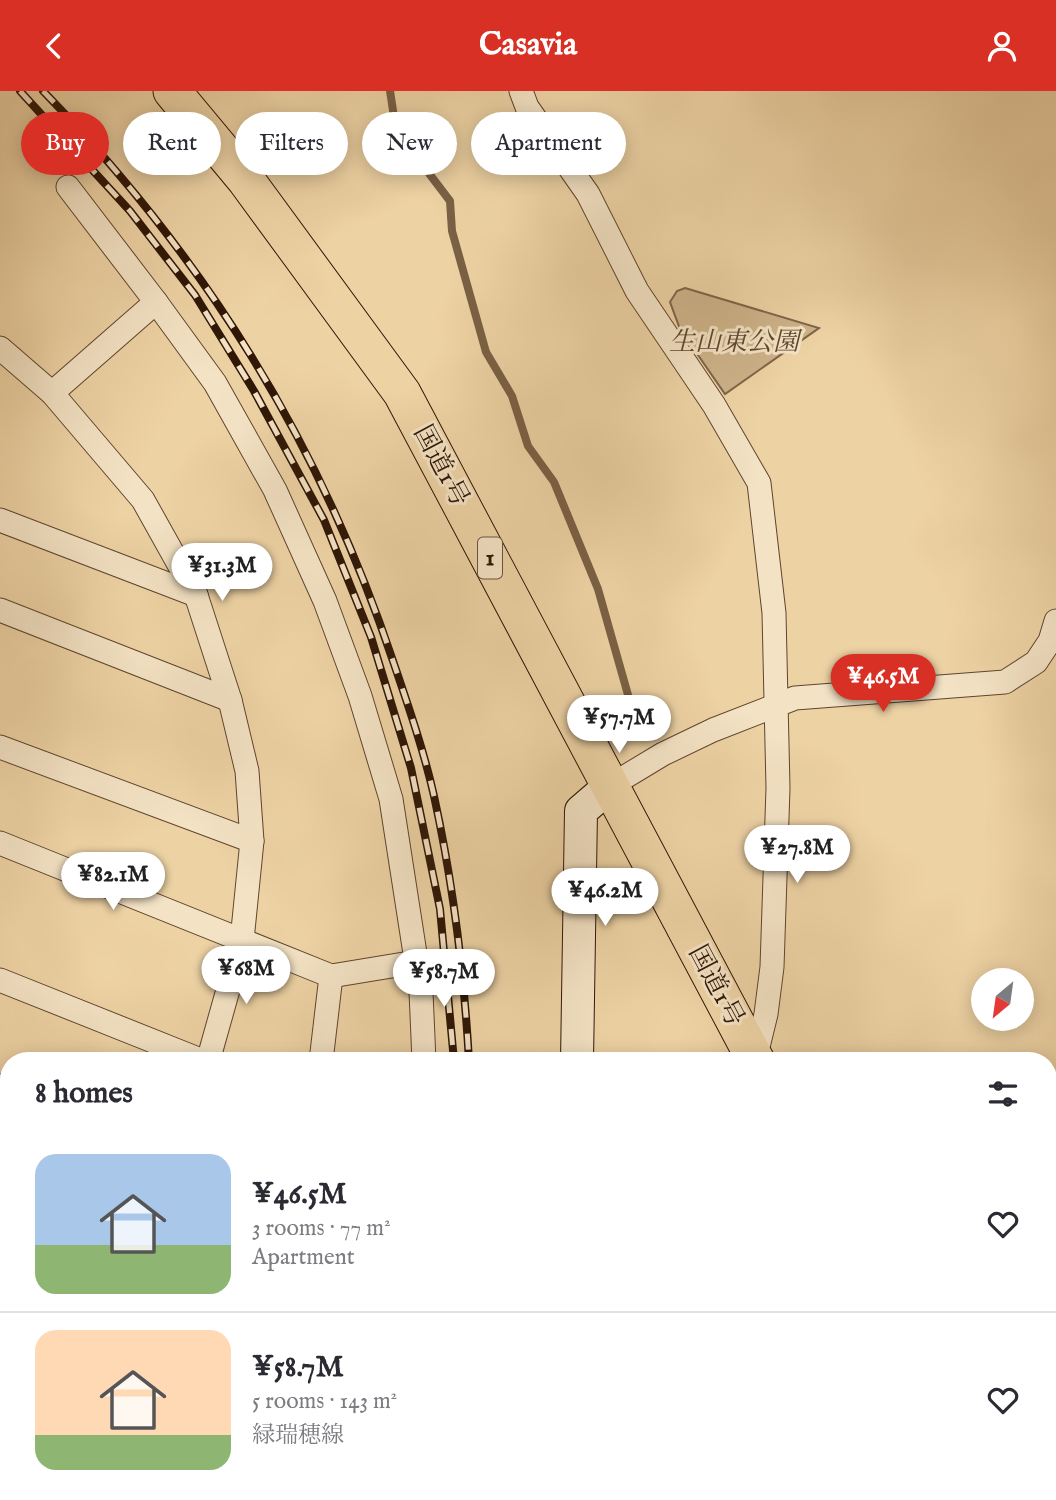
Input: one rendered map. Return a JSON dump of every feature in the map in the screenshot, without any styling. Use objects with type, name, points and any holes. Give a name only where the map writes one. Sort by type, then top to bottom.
[{"type":"highway","name":"国道1号","points":[[172,91],[246,180],[402,393],[751,1052]]},
{"type":"main road","points":[[577,1052],[581,811],[610,786]]},
{"type":"street","points":[[522,91],[527,107],[588,194],[636,291],[714,405],[760,483],[774,613],[778,788],[772,967],[766,1014],[757,1052]]},
{"type":"street","points":[[68,187],[215,383],[268,478],[325,601],[360,696],[391,799],[421,992],[424,1052]]},
{"type":"street","points":[[52,393],[156,302]]},
{"type":"street","points":[[0,348],[52,393],[143,500],[196,595],[230,700],[247,771],[251,841],[242,940],[208,1052]]},
{"type":"street","points":[[0,520],[196,595]]},
{"type":"street","points":[[0,610],[230,700]]},
{"type":"street","points":[[610,786],[663,754],[795,698],[1005,682],[1037,662],[1051,641],[1056,621]]},
{"type":"street","points":[[0,747],[251,841]]},
{"type":"street","points":[[0,843],[331,976],[416,963]]},
{"type":"street","points":[[322,1052],[331,976]]},
{"type":"street","points":[[0,980],[182,1052]]},
{"type":"green space","name":"生山東公園","points":[[685,288],[819,328],[725,394],[680,329],[670,302],[677,291]]},
{"type":"waterway","points":[[390,91],[396,130],[450,201],[452,231],[486,352],[512,396],[528,446],[554,482],[598,589],[634,716]]},
{"type":"railway","points":[[20,91],[130,211],[195,295],[254,391],[324,520],[371,637],[411,768],[440,909],[453,1052]]},
{"type":"railway","points":[[43,91],[102,154],[156,219],[205,286],[251,356],[330,502],[393,661],[430,779],[457,928],[468,1052]]}]
